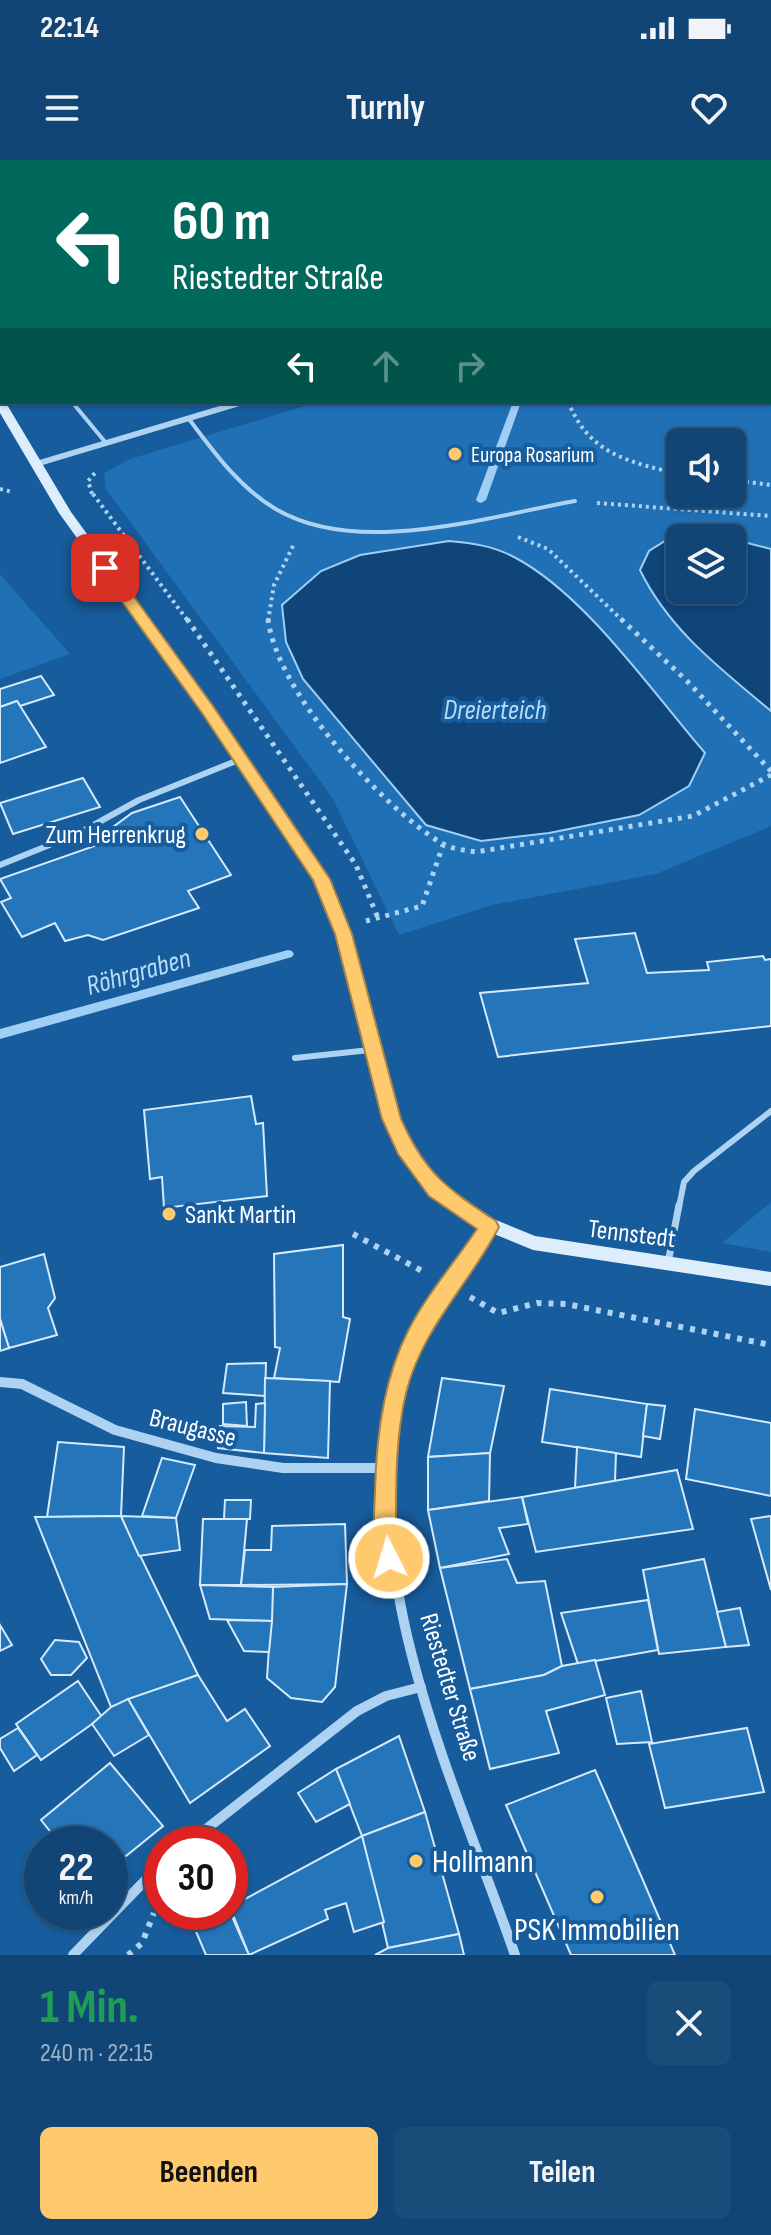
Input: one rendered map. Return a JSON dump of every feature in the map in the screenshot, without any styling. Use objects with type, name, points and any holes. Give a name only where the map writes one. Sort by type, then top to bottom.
[{"type":"main road","points":[[1,404],[78,532],[241,759],[321,879],[343,934],[391,1119],[416,1168],[435,1190],[489,1227]]},
{"type":"main road","name":"Tennstedt","points":[[489,1227],[559,1250],[771,1279]]},
{"type":"street","points":[[36,464],[237,404]]},
{"type":"street","name":"Riestedter Straße","points":[[489,1227],[417,1333],[403,1366],[395,1397],[386,1468],[385,1535],[393,1581],[421,1687],[515,1955]]},
{"type":"street","name":"Braugasse","points":[[0,1382],[22,1384],[115,1430],[216,1458],[283,1468],[386,1468]]},
{"type":"street","points":[[210,1826],[357,1711],[386,1696],[421,1687]]},
{"type":"street","points":[[73,1955],[144,1882]]},
{"type":"lane","points":[[74,404],[106,443]]},
{"type":"lane","points":[[189,419],[239,480],[263,499],[306,523],[364,530],[428,526],[575,501]]},
{"type":"lane","points":[[0,865],[79,833],[139,800],[241,759]]},
{"type":"lane","points":[[295,1058],[374,1050]]},
{"type":"lane","points":[[668,1263],[684,1182],[771,1111]]},
{"type":"path","points":[[572,404],[575,422],[588,439],[611,457],[666,471]]},
{"type":"path","points":[[746,482],[771,485]]},
{"type":"path","points":[[0,489],[13,492]]},
{"type":"path","points":[[93,494],[179,607],[356,865],[378,918],[422,906],[443,845]]},
{"type":"path","points":[[575,501],[771,516]]},
{"type":"path","points":[[306,523],[267,600],[269,631],[296,688],[372,787],[443,845],[476,852],[693,816],[771,773],[687,681],[548,549],[512,534]]},
{"type":"path","points":[[353,1234],[498,1313],[537,1303],[566,1304],[771,1345]]},
{"type":"path","points":[[138,1955],[142,1943]]},
{"type":"shaded area","points":[[311,404],[771,404],[771,826],[656,874],[492,905],[399,935],[333,799],[106,489],[104,473],[130,459]]},
{"type":"shaded area","points":[[0,574],[70,654],[0,679]]},
{"type":"shaded area","points":[[771,1202],[771,1252],[722,1243]]},
{"type":"water","points":[[666,540],[666,604],[746,604],[746,543],[771,549],[771,711],[715,664],[666,611],[640,570],[649,551]]},
{"type":"water","name":"Dreierteich","points":[[449,541],[482,546],[514,557],[540,574],[592,619],[705,753],[689,786],[639,815],[549,833],[481,841],[426,825],[303,679],[286,642],[282,605],[321,571],[360,555]]},
{"type":"building","points":[[41,676],[54,695],[20,706],[17,701],[0,707],[0,689]]},
{"type":"building","points":[[17,701],[46,747],[0,763],[0,707]]},
{"type":"building","points":[[83,778],[100,807],[13,834],[0,803]]},
{"type":"building","points":[[180,797],[231,875],[188,891],[199,908],[103,940],[88,935],[65,941],[55,923],[22,937],[1,902],[11,898],[0,879],[106,842],[116,832],[113,827],[132,813]]},
{"type":"building","points":[[635,933],[647,973],[709,970],[707,962],[763,956],[765,960],[771,959],[771,1026],[498,1057],[480,993],[588,983],[575,939]]},
{"type":"building","points":[[251,1096],[256,1124],[263,1123],[267,1196],[164,1208],[162,1177],[150,1179],[144,1110]]},
{"type":"building","points":[[343,1245],[343,1317],[350,1319],[339,1382],[274,1378],[280,1348],[275,1347],[274,1254]]},
{"type":"building","points":[[44,1254],[55,1298],[48,1308],[57,1335],[9,1348],[0,1319],[0,1267]]},
{"type":"building","points":[[0,1319],[9,1348],[0,1351]]},
{"type":"building","points":[[266,1363],[265,1396],[223,1393],[227,1364]]},
{"type":"building","points":[[265,1378],[330,1381],[328,1458],[264,1453]]},
{"type":"building","points":[[442,1378],[504,1386],[490,1453],[428,1457]]},
{"type":"building","points":[[550,1389],[647,1404],[641,1457],[542,1442]]},
{"type":"building","points":[[246,1402],[247,1426],[223,1424],[223,1404]]},
{"type":"building","points":[[265,1403],[264,1453],[218,1448],[220,1426],[255,1427],[256,1404]]},
{"type":"building","points":[[647,1404],[665,1406],[660,1439],[643,1436]]},
{"type":"building","points":[[695,1409],[771,1423],[771,1496],[686,1479]]},
{"type":"building","points":[[58,1442],[124,1447],[121,1516],[47,1517]]},
{"type":"building","points":[[577,1447],[616,1453],[615,1481],[575,1488]]},
{"type":"building","points":[[490,1453],[489,1501],[428,1510],[428,1457]]},
{"type":"building","points":[[162,1458],[195,1465],[176,1518],[142,1516]]},
{"type":"building","points":[[677,1470],[693,1529],[536,1552],[522,1497]]},
{"type":"building","points":[[522,1497],[528,1524],[499,1528],[509,1554],[440,1568],[428,1510]]},
{"type":"building","points":[[225,1500],[251,1500],[250,1519],[224,1519]]},
{"type":"building","points":[[121,1516],[198,1675],[111,1707],[35,1517]]},
{"type":"building","points":[[121,1516],[176,1518],[180,1550],[139,1556]]},
{"type":"building","points":[[771,1516],[771,1590],[751,1519]]},
{"type":"building","points":[[203,1519],[247,1519],[241,1585],[200,1585]]},
{"type":"building","points":[[345,1524],[347,1584],[241,1585],[245,1550],[271,1550],[272,1526]]},
{"type":"building","points":[[507,1559],[517,1583],[545,1581],[562,1666],[544,1675],[470,1689],[440,1568]]},
{"type":"building","points":[[704,1559],[726,1647],[659,1654],[643,1570]]},
{"type":"building","points":[[347,1584],[335,1687],[322,1702],[291,1698],[267,1678],[273,1587]]},
{"type":"building","points":[[200,1585],[273,1587],[272,1621],[210,1619]]},
{"type":"building","points":[[648,1600],[658,1650],[578,1664],[561,1613]]},
{"type":"building","points":[[740,1608],[749,1645],[726,1647],[717,1612]]},
{"type":"building","points":[[227,1620],[272,1621],[269,1652],[244,1651]]},
{"type":"building","points":[[0,1625],[12,1645],[0,1651]]},
{"type":"building","points":[[55,1640],[79,1642],[87,1658],[71,1675],[51,1675],[41,1659]]},
{"type":"building","points":[[595,1660],[605,1695],[546,1711],[559,1753],[490,1769],[470,1689],[544,1675],[562,1666]]},
{"type":"building","points":[[198,1675],[227,1721],[245,1709],[270,1746],[190,1803],[128,1699]]},
{"type":"building","points":[[78,1681],[102,1717],[41,1760],[16,1724]]},
{"type":"building","points":[[641,1691],[652,1742],[617,1744],[606,1698]]},
{"type":"building","points":[[128,1699],[149,1735],[114,1756],[92,1724],[111,1707]]},
{"type":"building","points":[[18,1728],[37,1755],[14,1771],[0,1748],[0,1739]]},
{"type":"building","points":[[747,1728],[764,1792],[665,1808],[649,1744]]},
{"type":"building","points":[[399,1736],[425,1812],[362,1836],[336,1769]]},
{"type":"building","points":[[110,1763],[163,1826],[144,1826],[144,1841],[128,1854],[128,1826],[46,1826],[41,1820]]},
{"type":"building","points":[[336,1769],[350,1804],[316,1822],[298,1793]]},
{"type":"building","points":[[595,1770],[675,1955],[571,1955],[506,1805]]},
{"type":"building","points":[[425,1812],[459,1934],[388,1948],[362,1836]]},
{"type":"building","points":[[362,1836],[384,1922],[354,1932],[346,1903],[325,1910],[328,1919],[249,1955],[239,1930],[248,1930],[248,1897]]},
{"type":"building","points":[[195,1930],[238,1930],[249,1955],[206,1955]]},
{"type":"building","points":[[459,1934],[464,1955],[375,1955],[388,1948]]},
{"type":"waterway","name":"Röhrgraben","points":[[481,500],[516,404]]},
{"type":"waterway","name":"Röhrgraben","points":[[0,1034],[288,954]]},
{"type":"place","name":"Europa Rosarium","points":[[455,454]]},
{"type":"place","name":"Zum Herrenkrug","points":[[202,834]]},
{"type":"place","name":"Sankt Martin","points":[[169,1214]]},
{"type":"place","name":"Hollmann","points":[[416,1861]]},
{"type":"place","name":"PSK Immobilien","points":[[597,1897]]},
{"type":"route","points":[[105,568],[310,857],[343,934],[391,1119],[416,1168],[435,1190],[457,1208],[489,1227],[417,1333],[403,1366],[395,1397],[386,1468],[385,1535],[389,1558]]}]
